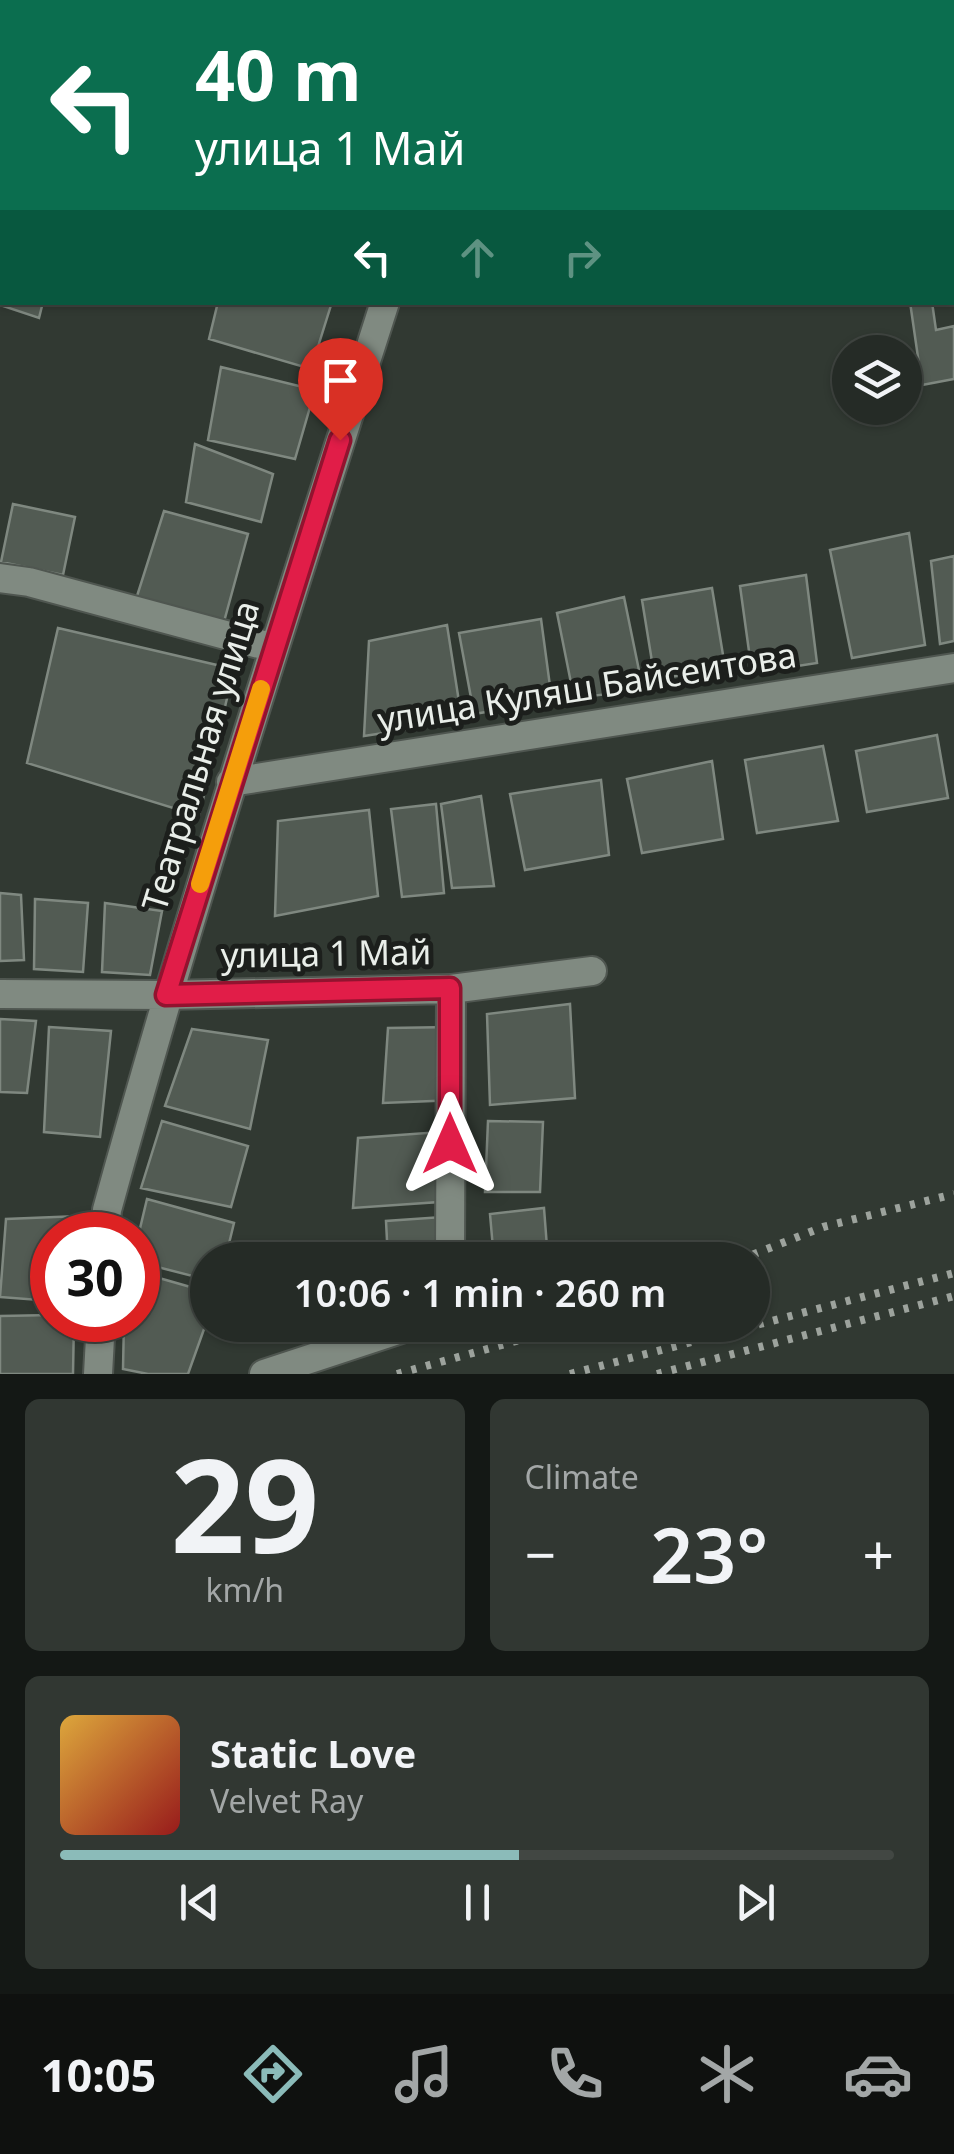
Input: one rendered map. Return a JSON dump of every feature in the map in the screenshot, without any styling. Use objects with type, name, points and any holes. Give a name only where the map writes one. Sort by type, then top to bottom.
[{"type":"street","name":"Театральная улица","points":[[107,1212],[166,995],[231,782],[384,305]]},
{"type":"street","points":[[0,578],[29,582],[274,648]]},
{"type":"street","name":"улица Куляш Байсеитова","points":[[231,782],[954,668]]},
{"type":"street","name":"улица 1 Май","points":[[0,994],[166,995],[450,988],[592,971]]},
{"type":"street","name":"улица 1 Май","points":[[450,988],[450,1242]]},
{"type":"street","points":[[98,1374],[100,1342]]},
{"type":"street","points":[[264,1374],[362,1342]]},
{"type":"building","points":[[0,305],[42,305],[39,318]]},
{"type":"building","points":[[217,305],[331,305],[311,369],[209,339]]},
{"type":"building","points":[[910,305],[932,305],[936,330],[954,326],[954,379],[922,385],[922,335],[915,335]]},
{"type":"building","points":[[221,367],[315,390],[295,459],[208,440]]},
{"type":"building","points":[[195,444],[273,474],[261,522],[186,502]]},
{"type":"building","points":[[13,504],[75,517],[63,575],[1,562]]},
{"type":"building","points":[[164,511],[248,534],[222,629],[137,596]]},
{"type":"building","points":[[909,533],[925,645],[852,658],[830,550]]},
{"type":"building","points":[[954,556],[954,641],[940,644],[931,561]]},
{"type":"building","points":[[806,575],[817,663],[752,673],[740,586]]},
{"type":"building","points":[[712,588],[725,667],[655,680],[642,600]]},
{"type":"building","points":[[624,597],[643,690],[574,698],[557,613]]},
{"type":"building","points":[[541,619],[552,701],[474,714],[459,633]]},
{"type":"building","points":[[447,625],[462,721],[364,736],[369,641]]},
{"type":"building","points":[[58,628],[234,669],[199,816],[27,763]]},
{"type":"building","points":[[937,735],[948,798],[867,812],[856,751]]},
{"type":"building","points":[[823,746],[838,821],[757,833],[745,760]]},
{"type":"building","points":[[712,761],[723,839],[642,853],[627,779]]},
{"type":"building","points":[[601,780],[609,855],[525,870],[510,794]]},
{"type":"building","points":[[481,796],[494,886],[452,888],[441,804]]},
{"type":"building","points":[[436,804],[444,893],[402,897],[391,809]]},
{"type":"building","points":[[369,810],[378,896],[275,916],[278,821]]},
{"type":"building","points":[[0,893],[21,895],[24,960],[0,961]]},
{"type":"building","points":[[35,899],[88,903],[83,972],[34,969]]},
{"type":"building","points":[[105,903],[162,911],[150,975],[102,972]]},
{"type":"building","points":[[570,1004],[575,1098],[490,1105],[487,1014]]},
{"type":"building","points":[[0,1019],[36,1021],[27,1093],[0,1092]]},
{"type":"building","points":[[49,1027],[111,1031],[100,1137],[44,1132]]},
{"type":"building","points":[[453,1027],[457,1100],[383,1103],[388,1028]]},
{"type":"building","points":[[192,1029],[268,1040],[250,1129],[165,1106]]},
{"type":"building","points":[[162,1121],[248,1146],[231,1207],[141,1188]]},
{"type":"building","points":[[488,1121],[543,1122],[540,1192],[485,1192]]},
{"type":"building","points":[[440,1132],[439,1202],[353,1208],[358,1138]]},
{"type":"building","points":[[147,1199],[234,1223],[229,1242],[190,1242],[190,1275],[160,1268],[160,1212],[144,1212]]},
{"type":"building","points":[[544,1208],[547,1242],[492,1242],[490,1214]]},
{"type":"building","points":[[442,1217],[444,1242],[387,1242],[386,1221]]},
{"type":"building","points":[[30,1218],[30,1299],[0,1297],[6,1219]]},
{"type":"building","points":[[160,1278],[190,1287],[190,1342],[199,1342],[188,1374],[148,1374],[123,1369],[124,1342],[160,1342]]},
{"type":"building","points":[[30,1315],[30,1342],[74,1342],[73,1374],[0,1374],[0,1316]]},
{"type":"railway","points":[[770,1248],[823,1227],[954,1194]]},
{"type":"railway","points":[[570,1374],[954,1273]]},
{"type":"railway","points":[[657,1374],[954,1296]]},
{"type":"railway","points":[[397,1374],[513,1342]]},
{"type":"slow traffic","points":[[200,884],[261,689]]},
{"type":"route","points":[[340,440],[166,995],[450,988],[450,1144]]}]
